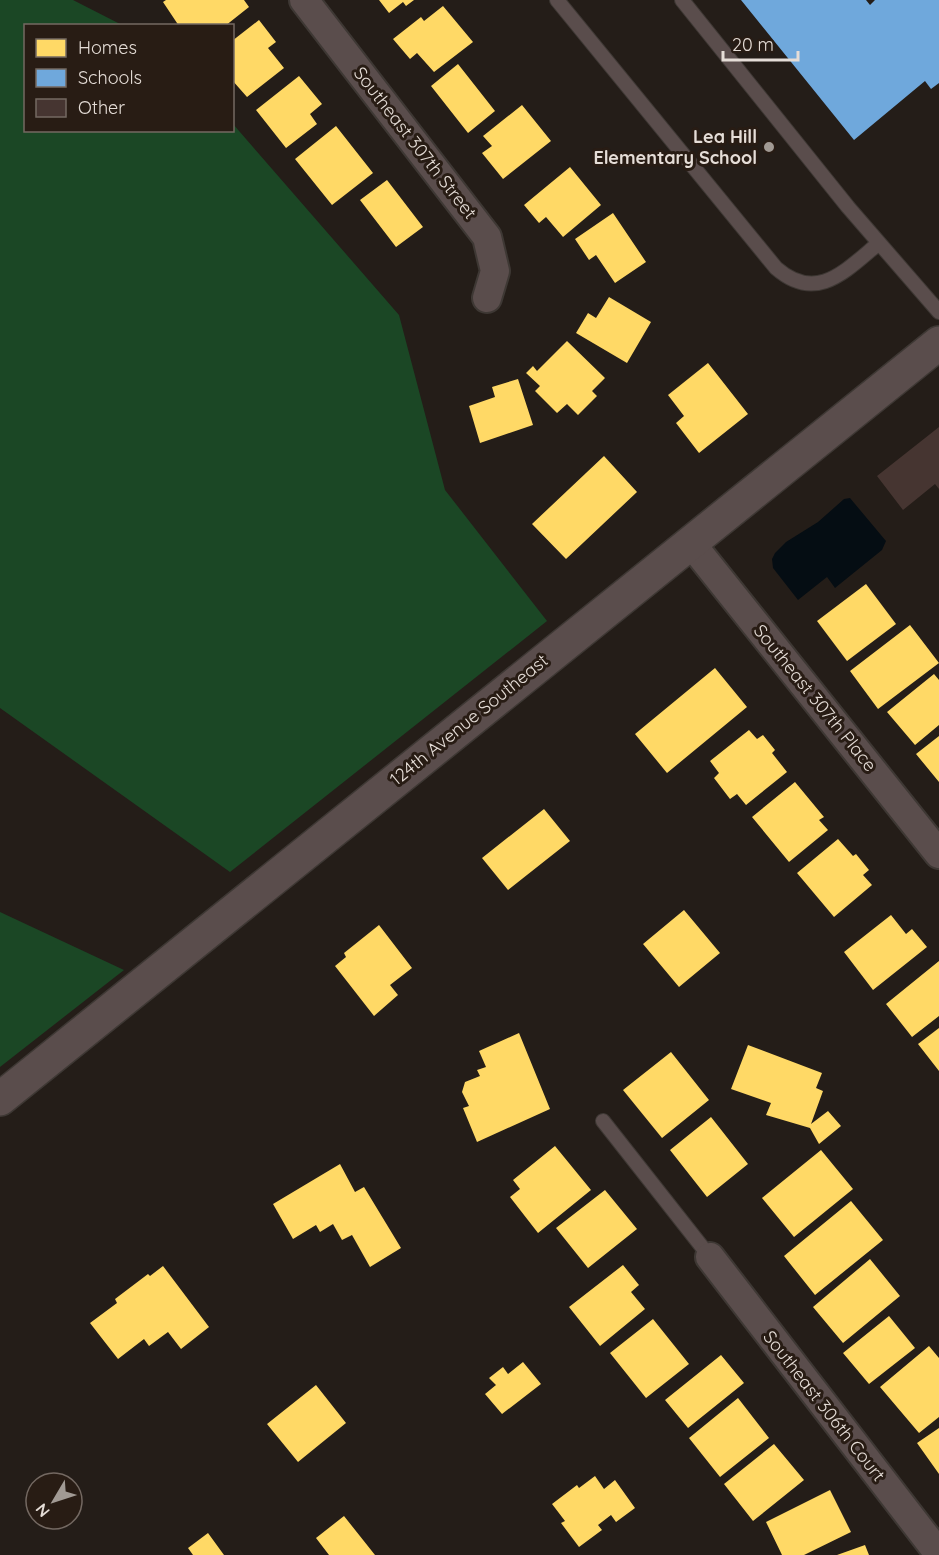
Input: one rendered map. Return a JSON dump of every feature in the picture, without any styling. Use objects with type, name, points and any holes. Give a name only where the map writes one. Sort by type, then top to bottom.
[{"type":"street","name":"Southeast 307th Street","points":[[304,0],[487,237],[495,271],[488,298]]},
{"type":"street","name":"124th Avenue Southeast","points":[[0,1099],[939,342]]},
{"type":"street","name":"Southeast 307th Place","points":[[690,542],[939,854]]},
{"type":"street","name":"Southeast 306th Court","points":[[710,1257],[939,1554]]},
{"type":"lane","points":[[557,0],[776,268],[786,276],[799,282],[812,284],[825,282],[837,277],[879,243]]},
{"type":"lane","points":[[682,0],[879,243],[939,312]]},
{"type":"lane","points":[[603,1121],[710,1257]]},
{"type":"green space","points":[[0,0],[73,0],[120,24],[24,24],[24,132],[234,132],[234,125],[399,315],[445,490],[547,621],[230,872],[0,708]]},
{"type":"green space","points":[[0,912],[124,970],[0,1067]]},
{"type":"shaded area","points":[[850,498],[886,541],[882,550],[835,588],[827,577],[798,600],[773,568],[772,559],[775,553],[786,542],[818,522],[844,499]]},
{"type":"building: Homes","points":[[166,0],[244,0],[249,7],[228,24],[178,24],[163,2]]},
{"type":"building: Homes","points":[[379,0],[414,0],[406,6],[403,2],[389,13]]},
{"type":"building: Homes","points":[[443,6],[473,42],[434,72],[417,53],[410,59],[393,39],[421,17],[424,21]]},
{"type":"building: Homes","points":[[259,20],[276,42],[268,48],[284,68],[247,97],[234,82],[234,39]]},
{"type":"building: Homes","points":[[458,64],[495,111],[468,133],[431,86]]},
{"type":"building: Homes","points":[[299,76],[322,104],[310,114],[317,124],[286,148],[256,110]]},
{"type":"building: Homes","points":[[522,105],[551,141],[503,179],[482,153],[492,146],[483,136]]},
{"type":"building: Homes","points":[[336,126],[373,173],[332,205],[295,159]]},
{"type":"building: Homes","points":[[570,167],[601,205],[563,237],[546,217],[539,223],[524,205]]},
{"type":"building: Homes","points":[[387,180],[423,227],[396,247],[360,200]]},
{"type":"building: Homes","points":[[613,213],[646,262],[615,283],[596,255],[589,260],[575,239]]},
{"type":"building: Homes","points":[[609,297],[651,322],[627,363],[576,333],[588,313],[596,318]]},
{"type":"building: Homes","points":[[567,341],[605,378],[592,391],[597,396],[578,415],[567,404],[557,413],[535,391],[540,386],[526,373],[533,366],[537,371]]},
{"type":"building: Homes","points":[[708,363],[748,414],[699,453],[676,423],[684,416],[668,395]]},
{"type":"building: Homes","points":[[518,379],[533,425],[480,443],[469,406],[495,397],[492,387]]},
{"type":"building: Homes","points":[[604,456],[637,492],[566,559],[532,524]]},
{"type":"building: Homes","points":[[866,584],[896,624],[847,661],[817,621]]},
{"type":"building: Homes","points":[[910,625],[939,663],[878,709],[850,671]]},
{"type":"building: Homes","points":[[715,668],[747,707],[667,773],[635,734]]},
{"type":"building: Homes","points":[[934,674],[939,680],[939,725],[915,745],[887,712]]},
{"type":"building: Homes","points":[[749,730],[757,739],[763,735],[775,750],[772,753],[787,772],[746,805],[737,794],[730,799],[714,778],[719,773],[710,761]]},
{"type":"building: Homes","points":[[939,736],[939,782],[916,754]]},
{"type":"building: Homes","points":[[795,782],[824,817],[819,820],[828,830],[789,862],[752,817]]},
{"type":"building: Homes","points":[[544,809],[570,841],[508,890],[482,858]]},
{"type":"building: Homes","points":[[838,839],[853,856],[856,854],[869,870],[863,875],[872,885],[834,917],[797,873]]},
{"type":"building: Homes","points":[[684,910],[720,953],[679,987],[643,944]]},
{"type":"building: Homes","points":[[891,915],[906,934],[912,929],[927,947],[873,990],[844,952]]},
{"type":"building: Homes","points":[[379,925],[412,968],[390,985],[398,995],[374,1016],[335,966],[346,957],[344,953]]},
{"type":"building: Homes","points":[[939,961],[939,1016],[912,1037],[886,1004]]},
{"type":"building: Homes","points":[[939,1028],[939,1071],[918,1044]]},
{"type":"building: Homes","points":[[519,1033],[550,1109],[477,1142],[463,1108],[469,1106],[462,1092],[465,1082],[480,1076],[477,1070],[486,1067],[479,1051]]},
{"type":"building: Homes","points":[[748,1045],[822,1073],[816,1088],[823,1091],[811,1124],[828,1111],[841,1126],[819,1144],[810,1128],[766,1115],[771,1103],[731,1089]]},
{"type":"building: Homes","points":[[671,1052],[709,1100],[662,1138],[623,1090]]},
{"type":"building: Homes","points":[[711,1117],[748,1164],[707,1197],[670,1150]]},
{"type":"building: Homes","points":[[555,1146],[591,1190],[538,1233],[510,1197],[520,1189],[513,1180]]},
{"type":"building: Homes","points":[[821,1150],[853,1189],[794,1237],[762,1198]]},
{"type":"building: Homes","points":[[340,1164],[355,1192],[364,1187],[401,1248],[370,1267],[352,1235],[342,1240],[333,1224],[320,1232],[316,1225],[293,1239],[273,1204]]},
{"type":"building: Homes","points":[[605,1190],[637,1229],[588,1268],[556,1228]]},
{"type":"building: Homes","points":[[851,1201],[883,1240],[815,1295],[784,1256]]},
{"type":"building: Homes","points":[[870,1259],[900,1296],[843,1343],[813,1307]]},
{"type":"building: Homes","points":[[623,1265],[639,1285],[631,1292],[645,1309],[600,1346],[569,1307]]},
{"type":"building: Homes","points":[[163,1266],[209,1327],[181,1349],[168,1332],[149,1346],[144,1339],[118,1359],[90,1323],[117,1303],[115,1299],[148,1274],[150,1276]]},
{"type":"building: Homes","points":[[889,1316],[915,1348],[869,1384],[843,1353]]},
{"type":"building: Homes","points":[[653,1319],[689,1364],[646,1398],[610,1353]]},
{"type":"building: Homes","points":[[929,1346],[939,1358],[939,1417],[919,1433],[880,1387]]},
{"type":"building: Homes","points":[[721,1355],[744,1383],[688,1428],[665,1400]]},
{"type":"building: Homes","points":[[523,1362],[541,1384],[502,1414],[485,1394],[496,1385],[489,1378],[503,1367],[508,1374]]},
{"type":"building: Homes","points":[[316,1385],[346,1423],[298,1462],[267,1424]]},
{"type":"building: Homes","points":[[738,1398],[769,1438],[720,1477],[689,1438]]},
{"type":"building: Homes","points":[[939,1428],[939,1474],[917,1443]]},
{"type":"building: Homes","points":[[774,1444],[804,1480],[753,1521],[724,1484]]},
{"type":"building: Homes","points":[[595,1476],[604,1489],[615,1480],[635,1508],[616,1522],[611,1515],[598,1525],[602,1530],[579,1547],[561,1523],[565,1521],[552,1504],[577,1485],[579,1488]]},
{"type":"building: Homes","points":[[830,1490],[851,1532],[804,1555],[782,1555],[766,1522]]},
{"type":"building: Homes","points":[[344,1516],[375,1555],[329,1555],[316,1538]]},
{"type":"building: Homes","points":[[208,1533],[224,1555],[193,1555],[188,1548]]},
{"type":"building: Homes","points":[[865,1545],[869,1555],[837,1555]]},
{"type":"building: Schools","points":[[741,0],[866,0],[870,5],[875,0],[939,0],[939,83],[931,89],[925,81],[854,140]]},
{"type":"building: Other","points":[[939,427],[939,489],[935,484],[903,510],[877,476]]},
{"type":"place","name":"Lea Hill Elementary School","points":[[769,147]]}]
